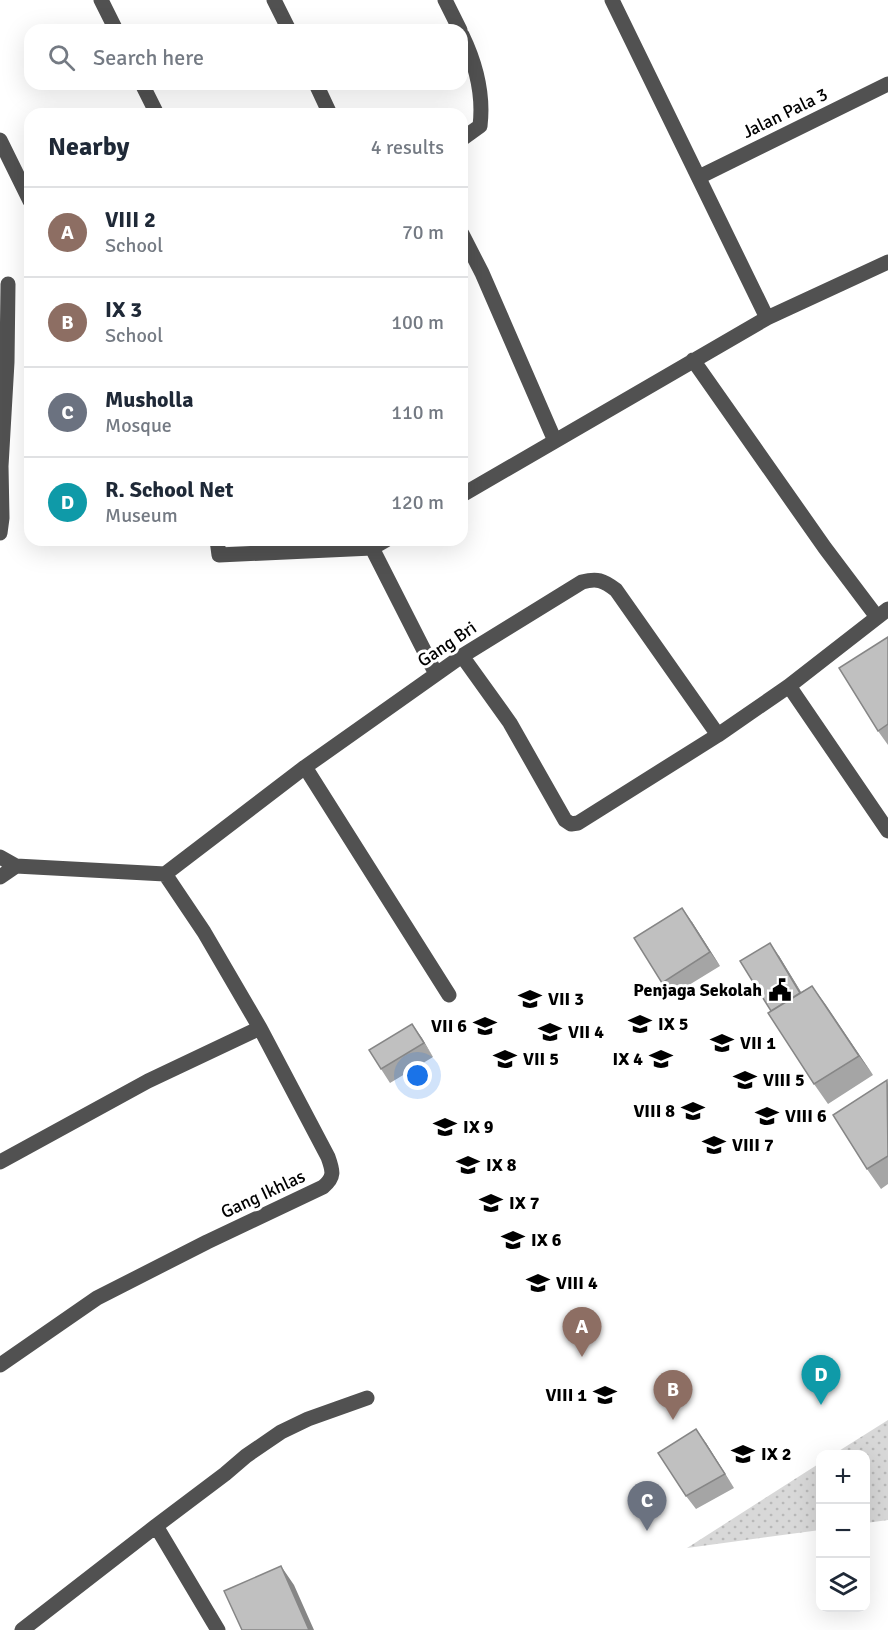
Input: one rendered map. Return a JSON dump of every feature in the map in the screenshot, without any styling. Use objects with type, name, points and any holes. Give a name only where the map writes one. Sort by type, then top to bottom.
[{"type":"street","points":[[101,0],[113,24]]},
{"type":"street","points":[[274,0],[286,24]]},
{"type":"street","points":[[445,0],[457,24]]},
{"type":"street","points":[[612,0],[767,318]]},
{"type":"street","points":[[468,47],[482,94],[480,126],[468,135]]},
{"type":"street","name":"Jalan Pala 3","points":[[699,177],[888,84]]},
{"type":"street","points":[[145,90],[154,108]]},
{"type":"street","points":[[319,90],[327,108]]},
{"type":"street","points":[[0,140],[24,189]]},
{"type":"street","points":[[468,246],[555,441]]},
{"type":"street","points":[[468,492],[767,318],[888,262]]},
{"type":"street","points":[[0,533],[2,518],[0,466],[7,362],[8,284]]},
{"type":"street","points":[[462,656],[510,723],[565,820],[571,824],[578,823],[718,735],[789,686],[882,613],[825,548],[693,360]]},
{"type":"street","points":[[218,546],[219,555],[376,546]]},
{"type":"street","points":[[372,548],[436,674]]},
{"type":"street","name":"Gang Bri","points":[[165,874],[305,767],[462,656],[582,582],[594,578],[604,581],[616,590],[718,735]]},
{"type":"street","points":[[789,686],[888,831]]},
{"type":"street","points":[[305,767],[449,995]]},
{"type":"street","points":[[0,857],[16,866],[165,874]]},
{"type":"street","points":[[0,877],[16,866]]},
{"type":"street","name":"Gang Ikhlas","points":[[0,1365],[97,1298],[331,1181],[333,1173],[328,1157],[260,1028],[204,932],[165,874]]},
{"type":"street","points":[[0,1162],[148,1081],[260,1028]]},
{"type":"street","points":[[22,1630],[246,1456],[281,1432],[308,1419],[367,1398]]},
{"type":"street","points":[[156,1526],[218,1630]]},
{"type":"shaded area","points":[[888,1420],[888,1520],[870,1522],[870,1450],[840,1450]]},
{"type":"shaded area","points":[[816,1466],[816,1531],[687,1548]]},
{"type":"building","points":[[888,637],[888,724],[878,731],[839,668]]},
{"type":"building","points":[[682,908],[710,952],[662,983],[634,938]]},
{"type":"building","name":"Penjaga Sekolah","points":[[770,943],[800,993],[771,1011],[740,961]]},
{"type":"building","points":[[812,986],[859,1056],[814,1084],[768,1013]]},
{"type":"building","points":[[412,1024],[424,1043],[381,1069],[369,1050]]},
{"type":"building","points":[[887,1080],[888,1156],[867,1169],[833,1115]]},
{"type":"building","points":[[696,1429],[725,1474],[686,1496],[658,1453]]},
{"type":"building","points":[[281,1566],[309,1630],[242,1630],[224,1591]]},
{"type":"place","name":"Penjaga Sekolah","points":[[780,990]]},
{"type":"place","name":"VII 3","points":[[530,999]]},
{"type":"place","name":"IX 5","points":[[640,1024]]},
{"type":"place","name":"VII 6","points":[[485,1026]]},
{"type":"place","name":"VII 4","points":[[550,1032]]},
{"type":"place","name":"VII 1","points":[[722,1043]]},
{"type":"place","name":"VII 5","points":[[505,1059]]},
{"type":"place","name":"IX 4","points":[[661,1059]]},
{"type":"place","name":"VIII 5","points":[[745,1080]]},
{"type":"place","name":"VIII 8","points":[[693,1111]]},
{"type":"place","name":"VIII 6","points":[[767,1116]]},
{"type":"place","name":"IX 9","points":[[445,1127]]},
{"type":"place","name":"VIII 7","points":[[714,1145]]},
{"type":"place","name":"IX 8","points":[[468,1165]]},
{"type":"place","name":"IX 7","points":[[491,1203]]},
{"type":"place","name":"IX 6","points":[[513,1240]]},
{"type":"place","name":"VIII 4","points":[[538,1283]]},
{"type":"place","name":"VIII 2","points":[[582,1357]]},
{"type":"place","name":"VIII 1","points":[[605,1395]]},
{"type":"place","name":"R. School Net","points":[[821,1405]]},
{"type":"place","name":"IX 3","points":[[673,1420]]},
{"type":"place","name":"IX 2","points":[[743,1454]]},
{"type":"place","name":"Musholla","points":[[647,1531]]}]
